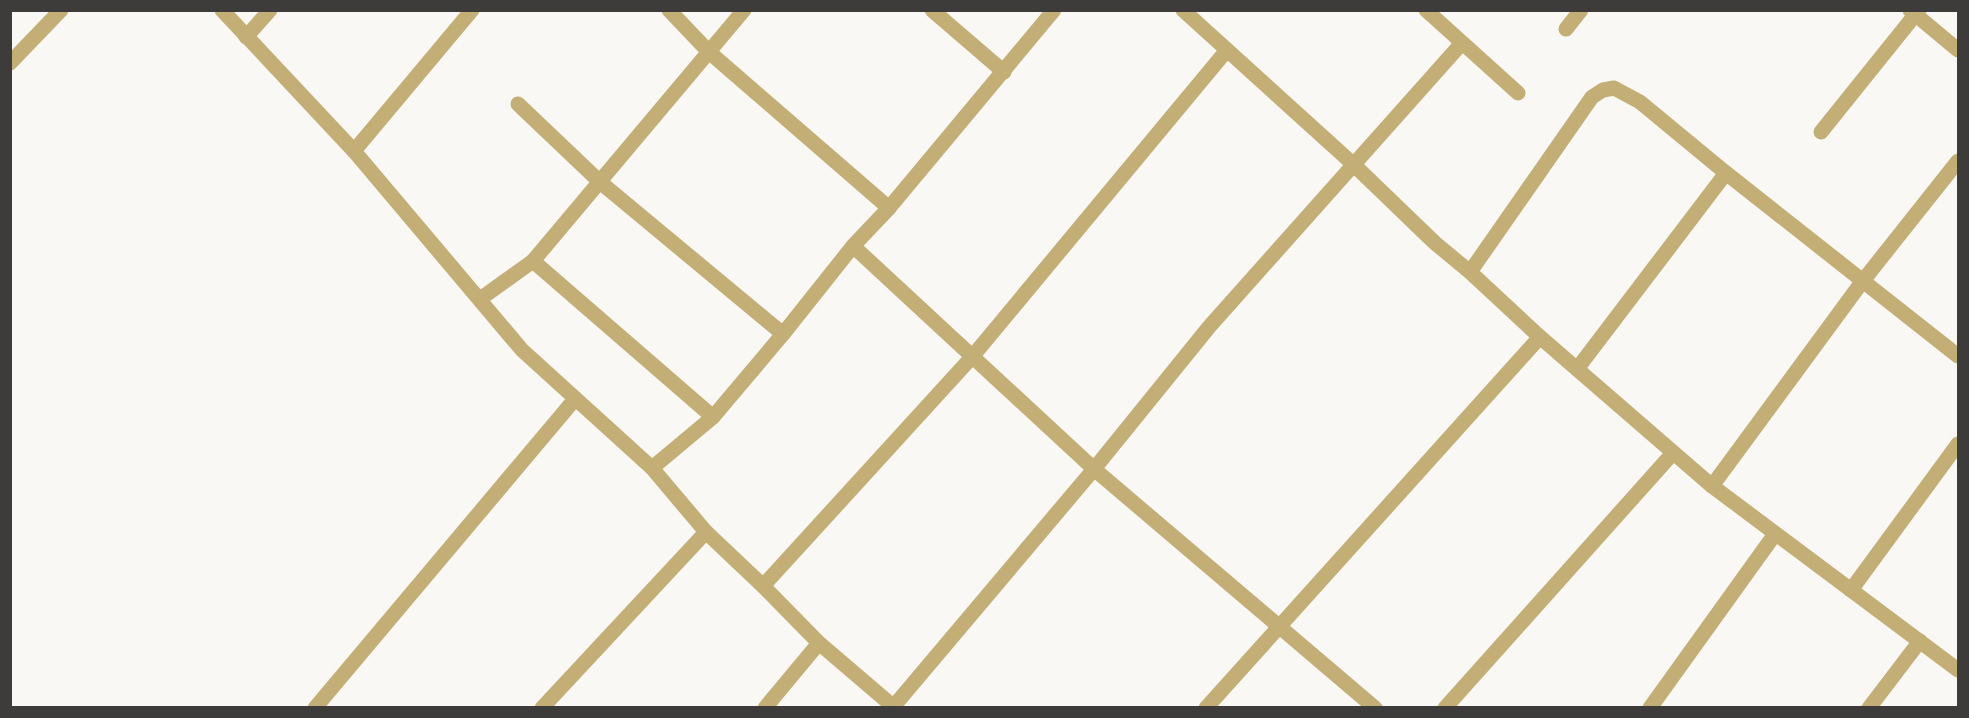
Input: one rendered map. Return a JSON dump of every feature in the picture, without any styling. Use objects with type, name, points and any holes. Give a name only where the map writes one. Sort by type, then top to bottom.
[{"type":"street","points":[[10,63],[61,10]]},
{"type":"street","points":[[222,10],[354,151],[522,350],[652,468],[706,532],[819,643],[895,707],[1094,469],[1209,327],[1462,43]]},
{"type":"street","points":[[246,37],[270,10]]},
{"type":"street","points":[[354,151],[472,10]]},
{"type":"street","points":[[669,10],[710,52],[889,208]]},
{"type":"street","points":[[480,299],[534,261],[744,10]]},
{"type":"street","points":[[932,10],[1004,72]]},
{"type":"street","points":[[652,468],[713,417],[853,246],[889,208],[1054,10]]},
{"type":"street","points":[[1183,10],[1353,164],[1435,243],[1673,453],[1712,486],[1959,670]]},
{"type":"street","points":[[1426,10],[1518,93]]},
{"type":"street","points":[[1566,29],[1581,10]]},
{"type":"street","points":[[1821,132],[1915,12],[1959,50]]},
{"type":"street","points":[[763,586],[972,357],[1227,50]]},
{"type":"street","points":[[1470,272],[1592,97],[1603,90],[1614,88],[1640,102],[1862,282],[1959,356]]},
{"type":"street","points":[[518,104],[600,182],[783,334]]},
{"type":"street","points":[[1712,486],[1862,282],[1959,161]]},
{"type":"street","points":[[1577,369],[1726,173]]},
{"type":"street","points":[[853,246],[1094,469],[1375,708]]},
{"type":"street","points":[[534,261],[713,417]]},
{"type":"street","points":[[1206,708],[1540,337]]},
{"type":"street","points":[[315,708],[575,399]]},
{"type":"street","points":[[1851,590],[1959,444]]},
{"type":"street","points":[[1445,708],[1673,453]]},
{"type":"street","points":[[542,708],[706,532]]},
{"type":"street","points":[[1650,708],[1776,534]]},
{"type":"street","points":[[1869,708],[1920,641]]},
{"type":"street","points":[[765,708],[819,643]]}]
